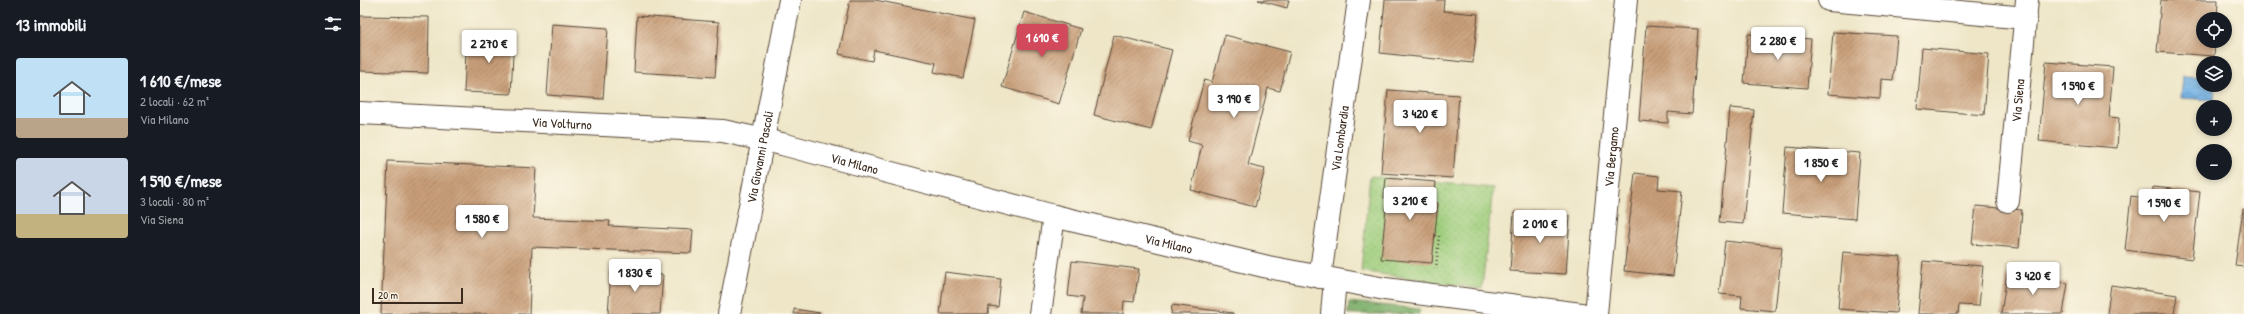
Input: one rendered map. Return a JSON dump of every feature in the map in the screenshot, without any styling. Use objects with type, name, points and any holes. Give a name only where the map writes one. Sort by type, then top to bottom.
[{"type":"street","name":"Via Giovanni Pascoli","points":[[729,314],[790,0]]},
{"type":"street","name":"Via Lombardia","points":[[1332,314],[1327,279],[1359,0]]},
{"type":"street","name":"Via Bergamo","points":[[1596,314],[1626,0]]},
{"type":"street","points":[[1829,0],[2026,9]]},
{"type":"street","name":"Via Siena","points":[[2008,200],[2026,9]]},
{"type":"street","name":"Via Volturno","points":[[360,113],[690,128],[723,131],[763,140]]},
{"type":"street","name":"Via Milano","points":[[763,140],[1054,216],[1268,267],[1327,279],[1433,296],[1581,314]]},
{"type":"street","points":[[1040,314],[1054,216]]},
{"type":"path","points":[[1435,236],[1438,236],[1437,254]]},
{"type":"green space","points":[[1370,176],[1493,188],[1482,289],[1361,271]]},
{"type":"green space","points":[[1349,302],[1420,309],[1419,314],[1348,314]]},
{"type":"water","points":[[2183,76],[2196,77],[2196,92],[2215,92],[2214,100],[2181,98]]},
{"type":"building","points":[[850,0],[875,0],[975,20],[963,78],[934,72],[936,63],[874,50],[872,61],[839,54]]},
{"type":"building","points":[[1258,0],[1289,0],[1287,8]]},
{"type":"building","points":[[1385,0],[1444,0],[1443,11],[1478,14],[1473,63],[1380,53]]},
{"type":"building","points":[[2161,0],[2218,0],[2217,12],[2196,12],[2196,48],[2215,48],[2214,56],[2157,52]]},
{"type":"building","points":[[1024,12],[1081,29],[1059,104],[1002,87]]},
{"type":"building","points":[[360,16],[429,17],[428,73],[360,71]]},
{"type":"building","points":[[637,16],[719,22],[715,77],[634,72]]},
{"type":"building","points":[[552,24],[608,28],[603,99],[547,95]]},
{"type":"building","points":[[1646,26],[1698,29],[1692,114],[1668,112],[1668,123],[1639,121]]},
{"type":"building","points":[[1833,32],[1897,36],[1893,80],[1881,79],[1880,98],[1828,94]]},
{"type":"building","points":[[467,33],[514,35],[511,94],[464,92]]},
{"type":"building","points":[[1748,34],[1811,39],[1807,88],[1744,83]]},
{"type":"building","points":[[1114,35],[1172,50],[1151,130],[1094,115]]},
{"type":"building","points":[[1225,35],[1290,52],[1280,91],[1268,88],[1248,165],[1265,169],[1255,207],[1191,190],[1202,145],[1188,141],[1204,80],[1212,82]]},
{"type":"building","points":[[1922,48],[1989,54],[1984,115],[1917,109]]},
{"type":"building","points":[[2046,62],[2113,67],[2109,117],[2119,118],[2117,148],[2039,141]]},
{"type":"building","points":[[1388,90],[1459,95],[1453,178],[1381,173]]},
{"type":"building","points":[[1730,108],[1754,110],[1743,224],[1720,222]]},
{"type":"building","points":[[1787,147],[1860,153],[1855,219],[1782,213]]},
{"type":"building","points":[[388,161],[536,168],[533,218],[610,221],[609,226],[693,230],[691,253],[532,247],[529,314],[381,314]]},
{"type":"building","points":[[1635,173],[1659,176],[1658,189],[1682,191],[1673,276],[1624,271]]},
{"type":"building","points":[[1386,178],[1436,182],[1434,203],[1438,203],[1432,263],[1381,259],[1387,198],[1384,198]]},
{"type":"building","points":[[2153,187],[2200,192],[2192,259],[2125,250],[2131,196],[2152,199]]},
{"type":"building","points":[[1976,206],[2022,210],[2019,248],[1972,244]]},
{"type":"building","points":[[2244,209],[2244,267],[2235,266]]},
{"type":"building","points":[[1514,213],[1570,216],[1566,274],[1510,271]]},
{"type":"building","points":[[1725,241],[1782,247],[1775,311],[1741,308],[1742,296],[1719,294]]},
{"type":"building","points":[[1843,252],[1901,257],[1896,313],[1838,309]]},
{"type":"building","points":[[1072,261],[1139,269],[1134,302],[1124,301],[1123,314],[1081,314],[1083,298],[1068,296]]},
{"type":"building","points":[[1923,261],[1983,266],[1979,306],[1959,305],[1958,314],[1918,314]]},
{"type":"building","points":[[611,271],[663,275],[660,314],[608,314]]},
{"type":"building","points":[[945,272],[1001,279],[998,307],[989,306],[988,314],[940,314]]},
{"type":"building","points":[[2007,274],[2068,283],[2063,314],[2001,314]]},
{"type":"building","points":[[2111,285],[2177,295],[2174,314],[2107,314]]},
{"type":"building","points":[[1172,305],[1233,313],[1233,314],[1171,314]]},
{"type":"building","points":[[794,309],[820,313],[820,314],[794,314]]}]
